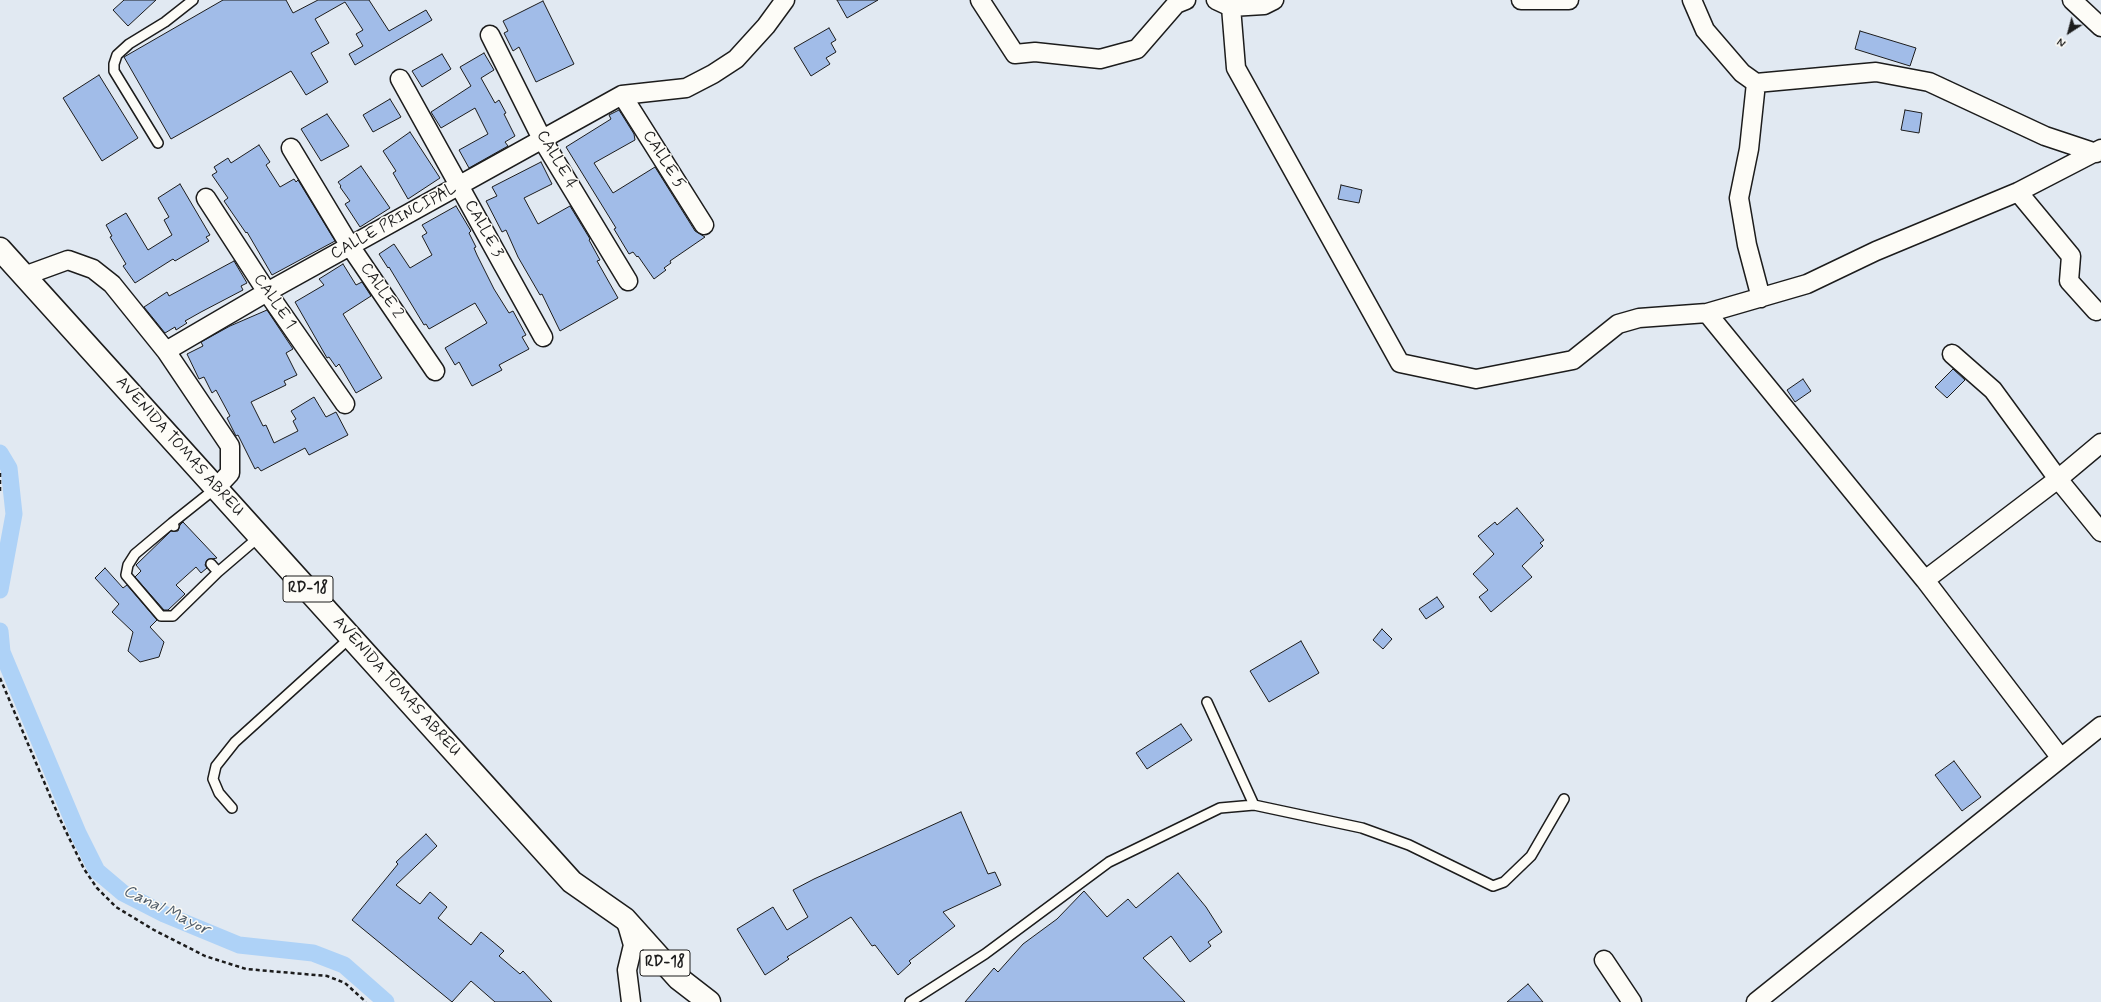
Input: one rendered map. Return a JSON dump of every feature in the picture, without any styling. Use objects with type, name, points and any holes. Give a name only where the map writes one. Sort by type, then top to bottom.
[{"type":"main road","name":"AVENIDA TOMAS ABREU","points":[[0,249],[572,882],[625,919]]},
{"type":"main road","name":"RD-18","points":[[625,919],[678,978],[709,1002]]},
{"type":"street","points":[[622,95],[686,88],[713,74],[736,59],[766,26],[785,0]]},
{"type":"street","points":[[980,0],[1015,54],[1035,52],[1100,59],[1137,49],[1176,4],[1186,0]]},
{"type":"street","points":[[1274,0],[1264,5],[1223,3],[1236,68],[1400,362],[1476,379],[1573,360],[1618,324],[1639,318],[1707,314],[1807,284],[1876,251],[2018,192],[2099,151]]},
{"type":"street","points":[[1521,0],[1569,0]]},
{"type":"street","points":[[1692,0],[1705,30],[1742,73],[1756,83],[1876,72],[1930,82],[2045,136],[2099,151]]},
{"type":"street","points":[[2072,0],[2101,27]]},
{"type":"street","name":"CALLE 4","points":[[490,35],[542,139],[628,281]]},
{"type":"street","name":"CALLE 3","points":[[400,79],[543,337]]},
{"type":"street","points":[[1756,83],[1749,149],[1739,198],[1747,245],[1761,298]]},
{"type":"street","name":"CALLE PRINCIPAL","points":[[166,351],[267,292],[622,95]]},
{"type":"street","name":"CALLE 5","points":[[622,95],[704,225]]},
{"type":"street","name":"CALLE 2","points":[[291,148],[350,246],[435,371]]},
{"type":"street","points":[[2018,192],[2071,256],[2070,281],[2096,311]]},
{"type":"street","name":"CALLE 1","points":[[206,198],[267,292],[345,404]]},
{"type":"street","points":[[24,276],[68,260],[93,269],[112,284],[166,351],[230,446],[230,473],[216,488]]},
{"type":"street","points":[[1707,314],[1925,580],[2060,757]]},
{"type":"street","points":[[1952,354],[1993,390],[2058,479],[2101,532]]},
{"type":"street","points":[[1925,580],[2058,479],[2101,443]]},
{"type":"street","points":[[1756,1002],[2060,757],[2101,726]]},
{"type":"street","points":[[625,919],[633,945],[627,970],[631,1002]]},
{"type":"street","points":[[1604,960],[1632,1002]]},
{"type":"lane","points":[[158,143],[114,71],[114,64],[118,55],[129,44],[165,22],[193,0]]},
{"type":"lane","points":[[216,488],[135,554],[128,565],[126,575],[161,616],[173,616],[218,572],[260,536]]},
{"type":"lane","points":[[211,564],[218,572]]},
{"type":"lane","points":[[232,808],[219,793],[213,779],[216,766],[236,742],[351,637]]},
{"type":"lane","points":[[1207,702],[1254,805]]},
{"type":"lane","points":[[910,1002],[985,954],[1109,862],[1220,808],[1254,805],[1362,828],[1409,845],[1493,886],[1504,882],[1531,856],[1564,799]]},
{"type":"path","points":[[0,473],[0,491]]},
{"type":"path","points":[[0,678],[59,817],[84,869],[97,888],[116,907],[154,930],[205,956],[246,968],[327,976],[345,982],[366,1002]]},
{"type":"building","points":[[124,0],[156,0],[128,26],[113,10]]},
{"type":"building","points":[[223,0],[286,0],[293,13],[318,0],[369,0],[389,31],[426,10],[432,20],[355,65],[349,54],[363,46],[356,34],[363,30],[345,2],[315,19],[329,43],[311,53],[328,82],[306,95],[291,71],[171,139],[124,57]]},
{"type":"building","points":[[837,0],[878,0],[847,18]]},
{"type":"building","points":[[543,1],[574,64],[536,82],[519,47],[513,51],[504,33],[508,31],[503,21]]},
{"type":"building","points":[[829,28],[836,40],[831,43],[836,52],[826,58],[830,64],[811,76],[794,48]]},
{"type":"building","points":[[1860,31],[1916,48],[1910,66],[1855,49]]},
{"type":"building","points":[[484,53],[494,70],[481,78],[495,103],[499,100],[515,136],[505,142],[508,146],[469,168],[459,150],[488,134],[475,108],[441,128],[431,112],[471,86],[460,67]]},
{"type":"building","points":[[442,54],[451,69],[422,87],[412,71]]},
{"type":"building","points":[[99,75],[138,138],[102,161],[63,98]]},
{"type":"building","points":[[390,99],[401,117],[373,132],[363,115]]},
{"type":"building","points":[[619,110],[634,134],[635,140],[594,163],[613,193],[655,167],[695,231],[705,237],[670,261],[671,263],[664,268],[666,270],[654,279],[638,256],[637,257],[633,252],[629,254],[614,229],[616,228],[566,147],[611,119],[609,115]]},
{"type":"building","points":[[1905,110],[1922,113],[1919,133],[1901,130]]},
{"type":"building","points":[[327,114],[349,146],[321,161],[301,129]]},
{"type":"building","points":[[410,132],[440,178],[408,199],[393,173],[396,171],[383,151]]},
{"type":"building","points":[[259,145],[270,162],[266,165],[280,187],[294,179],[296,182],[298,180],[335,241],[272,275],[247,232],[246,233],[224,201],[228,198],[212,175],[217,172],[214,167],[228,158],[231,163]]},
{"type":"building","points":[[541,162],[552,184],[524,198],[538,224],[570,206],[590,239],[589,240],[600,260],[597,261],[618,298],[560,331],[542,294],[540,295],[518,257],[506,230],[502,232],[486,201],[497,196],[492,187]]},
{"type":"building","points":[[361,166],[390,208],[360,227],[345,204],[350,201],[338,182]]},
{"type":"building","points":[[180,184],[210,235],[206,237],[209,241],[175,261],[173,259],[135,283],[123,266],[126,264],[110,237],[112,236],[106,225],[126,213],[148,250],[172,235],[164,220],[169,217],[158,198]]},
{"type":"building","points":[[1341,185],[1362,190],[1359,203],[1338,199]]},
{"type":"building","points":[[456,206],[471,231],[469,233],[476,247],[474,248],[494,289],[509,313],[513,311],[526,335],[522,337],[529,349],[499,365],[502,370],[472,386],[459,362],[455,365],[445,348],[487,323],[475,303],[429,329],[426,324],[424,325],[389,267],[388,268],[379,254],[394,244],[410,268],[432,255],[422,236],[427,233],[422,225]]},
{"type":"building","points":[[234,261],[247,283],[241,286],[243,290],[185,321],[187,323],[176,330],[175,327],[165,333],[144,307],[167,292],[169,296]]},
{"type":"building","points":[[343,264],[356,285],[362,282],[371,296],[343,314],[382,378],[356,393],[339,364],[336,367],[329,357],[327,358],[295,302],[324,285],[319,279]]},
{"type":"building","points":[[267,310],[293,349],[286,353],[297,375],[284,381],[286,385],[251,402],[263,426],[266,425],[274,443],[298,431],[293,421],[296,419],[291,411],[314,397],[326,417],[336,412],[348,435],[309,455],[305,448],[261,471],[258,467],[255,469],[238,435],[236,436],[227,418],[230,416],[216,390],[212,393],[204,377],[199,379],[187,354],[203,346],[201,342],[230,326]]},
{"type":"building","points":[[1953,369],[1965,380],[1947,398],[1935,387]]},
{"type":"building","points":[[1803,379],[1811,391],[1795,402],[1787,390]]},
{"type":"building","points":[[1517,508],[1544,540],[1540,543],[1543,546],[1522,566],[1532,577],[1491,612],[1479,597],[1488,590],[1473,574],[1494,554],[1478,536],[1495,522],[1497,525]]},
{"type":"building","points":[[183,522],[217,558],[207,560],[205,565],[207,568],[201,573],[196,567],[176,585],[185,594],[168,610],[164,610],[135,577],[141,571],[136,565],[171,531],[178,531]]},
{"type":"building","points":[[105,568],[123,588],[127,585],[157,620],[150,627],[164,642],[159,657],[140,662],[128,651],[133,632],[112,612],[119,604],[95,578]]},
{"type":"building","points":[[1437,597],[1444,607],[1426,619],[1419,609]]},
{"type":"building","points":[[1382,629],[1392,639],[1383,649],[1373,640]]},
{"type":"building","points":[[1301,641],[1319,673],[1269,702],[1250,671]]},
{"type":"building","points":[[1181,724],[1192,740],[1147,769],[1136,753]]},
{"type":"building","points":[[1954,761],[1981,797],[1962,811],[1935,775]]},
{"type":"building","points":[[961,812],[988,874],[995,872],[1001,885],[943,912],[955,926],[909,961],[911,963],[898,975],[875,945],[872,946],[851,917],[787,957],[789,959],[765,975],[737,929],[773,907],[787,930],[808,917],[793,890]]},
{"type":"building","points":[[426,834],[437,846],[396,885],[420,904],[430,892],[447,907],[438,918],[471,945],[481,932],[504,951],[499,956],[520,974],[523,971],[552,1002],[495,1002],[471,981],[452,1002],[352,920],[398,864],[396,862]]},
{"type":"building","points":[[1178,873],[1206,907],[1222,932],[1208,942],[1211,946],[1190,962],[1171,936],[1143,958],[1185,1002],[965,1002],[994,968],[998,972],[1023,944],[1057,919],[1084,891],[1107,917],[1128,899],[1136,908]]},
{"type":"building","points":[[1528,984],[1543,1002],[1507,1002]]},
{"type":"waterway","name":"Canal Mayor","points":[[0,453],[9,468],[14,514],[0,590]]},
{"type":"waterway","name":"Canal Mayor","points":[[0,631],[2,652],[78,833],[97,871],[123,893],[164,914],[239,945],[313,953],[344,965],[386,1002]]}]
